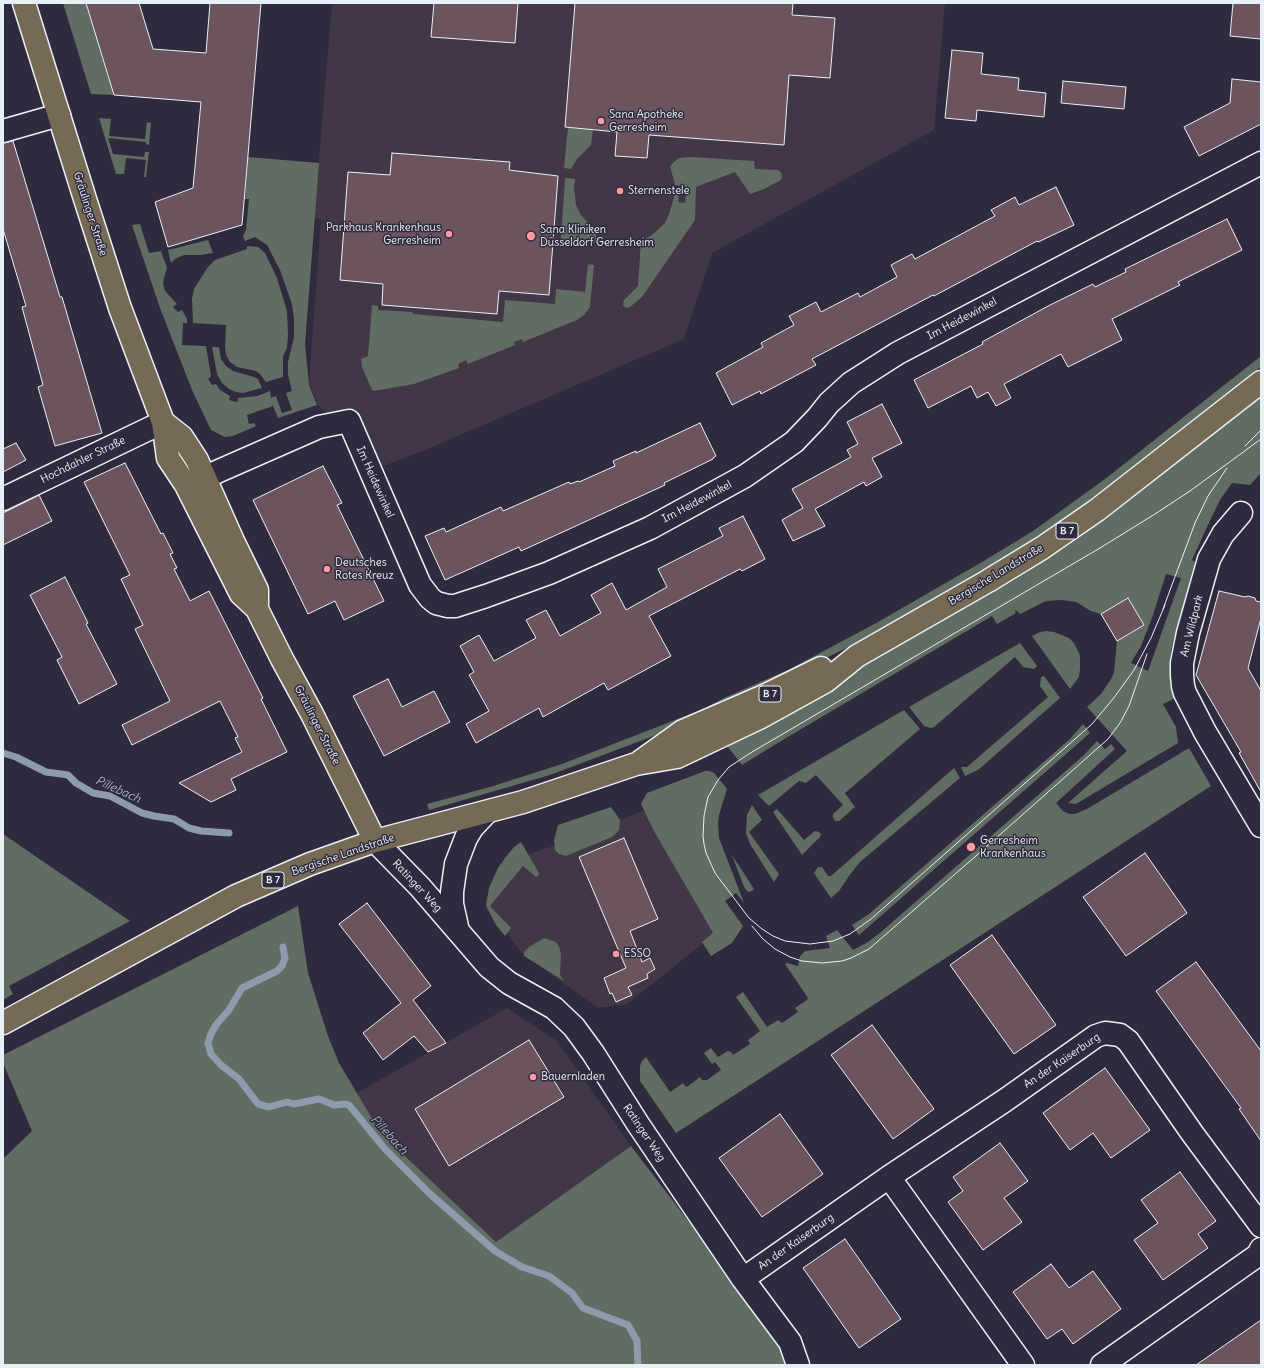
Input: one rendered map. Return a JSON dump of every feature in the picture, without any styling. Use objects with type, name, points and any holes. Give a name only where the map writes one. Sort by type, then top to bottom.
[{"type":"main road","name":"Gräulinger Straße","points":[[24,3],[120,308],[163,422],[182,437],[197,460],[195,482],[257,590],[257,609],[312,714],[375,841]]},
{"type":"main road","name":"Bergische Landstraße","points":[[3,1023],[236,896],[310,864],[375,841],[523,802],[636,764],[683,731],[764,696],[819,669],[857,656],[988,581],[1042,548],[1097,510],[1261,382]]},
{"type":"street","points":[[3,131],[59,115]]},
{"type":"street","name":"Im Heidewinkel","points":[[195,482],[319,427],[349,421],[420,585],[436,603],[448,606],[461,604],[549,573],[650,528],[745,476],[794,442],[829,403],[851,383],[898,353],[1261,163]]},
{"type":"street","name":"Hochdahler Straße","points":[[3,498],[163,422]]},
{"type":"street","name":"Am Wildpark","points":[[1241,513],[1223,534],[1210,559],[1188,633],[1182,663],[1182,686],[1205,732],[1261,826]]},
{"type":"street","name":"Ratinger Weg","points":[[459,932],[452,904],[456,864],[466,838],[472,828],[487,812]]},
{"type":"street","name":"Ratinger Weg","points":[[375,841],[420,887],[489,967],[509,982],[554,1008],[574,1028],[593,1053],[638,1124],[743,1279],[790,1342],[798,1365]]},
{"type":"street","name":"An der Kaiserburg","points":[[743,1279],[889,1177],[1004,1101],[1096,1036],[1105,1032],[1120,1035],[1128,1042],[1192,1133],[1261,1226]]},
{"type":"street","points":[[889,1177],[1023,1365]]},
{"type":"street","points":[[1102,1365],[1258,1254],[1261,1249]]},
{"type":"shaded area","name":"Sana Kliniken Düsseldorf Gerresheim","points":[[332,3],[945,3],[934,130],[712,253],[684,339],[425,450],[378,468],[318,405],[309,383],[321,219],[314,218]]},
{"type":"shaded area","points":[[647,809],[715,934],[627,1004],[598,1008],[522,953],[507,934],[489,905],[528,854],[554,846]]},
{"type":"shaded area","points":[[507,1008],[557,1041],[631,1146],[496,1242],[406,1157],[376,1125],[357,1093]]},
{"type":"green space","points":[[63,3],[86,3],[114,95],[91,94]]},
{"type":"green space","points":[[99,118],[111,119],[109,136],[145,139],[147,122],[151,123],[149,145],[146,144],[146,142],[108,138],[113,154],[144,157],[145,152],[149,152],[146,177],[144,177],[146,160],[126,158],[124,174],[116,174]]},
{"type":"green space","points":[[568,127],[593,130],[591,145],[577,159],[571,169],[564,168]]},
{"type":"green space","points":[[248,157],[319,163],[305,344],[309,385],[317,405],[278,418],[273,406],[247,415],[249,424],[254,423],[256,426],[233,436],[225,437],[211,430],[192,390],[160,308],[132,225],[140,224],[149,253],[161,251],[167,268],[163,284],[165,291],[177,304],[173,307],[178,312],[182,310],[187,319],[187,323],[183,323],[182,345],[206,346],[211,376],[208,379],[212,385],[216,384],[220,390],[230,396],[229,400],[237,402],[238,398],[257,396],[270,391],[271,398],[276,396],[282,413],[292,410],[286,393],[292,391],[288,375],[288,362],[294,337],[292,304],[280,270],[267,245],[255,237],[245,241],[243,236],[246,230],[249,199],[245,199]]},
{"type":"green space","points":[[691,157],[754,161],[755,169],[778,170],[781,172],[782,177],[781,180],[764,189],[750,194],[735,172],[696,187],[695,220],[642,297],[630,307],[626,308],[623,305],[624,300],[638,286],[641,241],[652,235],[665,223],[675,194],[679,194],[678,202],[685,203],[687,187],[675,185],[670,166],[679,158]]},
{"type":"green space","points":[[565,178],[575,179],[574,188],[576,205],[581,215],[596,230],[596,243],[561,239]]},
{"type":"green space","points":[[208,240],[213,253],[184,255],[175,259],[171,263],[168,250]]},
{"type":"green space","points":[[247,246],[258,247],[265,253],[277,278],[287,311],[288,335],[287,348],[283,356],[283,377],[266,382],[256,371],[237,367],[230,362],[226,355],[225,347],[226,325],[193,323],[192,299],[194,289],[208,267],[215,260],[247,249]]},
{"type":"green space","points":[[588,264],[594,265],[590,307],[584,315],[577,320],[523,342],[522,339],[514,342],[515,345],[468,364],[466,360],[458,364],[459,368],[414,384],[374,391],[372,390],[362,367],[361,359],[368,356],[372,305],[378,306],[378,310],[412,312],[413,314],[503,322],[505,300],[555,304],[556,289],[585,292]]},
{"type":"green space","points":[[212,347],[219,347],[221,359],[226,366],[233,371],[258,379],[262,388],[243,393],[229,389],[222,383],[217,374]]},
{"type":"green space","points":[[1261,356],[1261,367],[1077,510],[1011,553],[854,644],[771,686],[712,713],[709,706],[790,669],[878,622],[1033,531],[1105,479]]},
{"type":"green space","points":[[1261,397],[1261,473],[1250,485],[1232,483],[1220,500],[1192,560],[1195,562],[1171,651],[1170,678],[1175,698],[1163,704],[1176,727],[1178,743],[1076,804],[1068,803],[1127,751],[1087,707],[1101,694],[1114,673],[1117,641],[1144,625],[1128,598],[1101,614],[1091,611],[1076,602],[1062,600],[1046,601],[1020,614],[1016,610],[1016,613],[997,624],[992,616],[742,765],[724,742],[838,681],[1013,581],[1102,521]],"holes":[[[1166,574],[1181,578],[1148,671],[1131,663],[1141,646],[1152,618]]]},
{"type":"green space","points":[[1046,631],[1054,632],[1069,638],[1074,643],[1080,655],[1079,677],[1070,689],[1032,636]]},
{"type":"green space","points":[[1020,643],[1037,666],[1034,669],[1023,667],[1015,657],[934,727],[931,728],[924,726],[909,707]]},
{"type":"green space","points":[[1044,676],[1060,698],[978,770],[965,776],[961,767],[967,767],[1048,697],[1040,686],[1041,677]]},
{"type":"green space","points":[[904,710],[920,729],[845,793],[855,807],[839,821],[835,821],[833,814],[843,805],[816,775],[806,783],[799,781],[769,806],[758,795]]},
{"type":"green space","points":[[693,713],[696,720],[550,775],[429,810],[427,804],[490,787],[562,764]]},
{"type":"green space","points":[[1083,724],[1090,733],[859,935],[852,925],[869,914],[1070,739]]},
{"type":"green space","points":[[1097,741],[1105,749],[1111,744],[1115,749],[1056,803],[1063,811],[1069,814],[1075,814],[1087,809],[1189,748],[1211,786],[676,1133],[640,1081],[640,1066],[646,1057],[670,1092],[683,1083],[687,1087],[700,1077],[702,1080],[707,1080],[721,1070],[715,1062],[712,1064],[704,1053],[711,1048],[718,1057],[728,1051],[733,1055],[750,1044],[748,1040],[760,1031],[736,997],[743,992],[767,1027],[778,1020],[782,1023],[798,1012],[795,1008],[808,998],[785,964],[787,963],[798,966],[800,956],[805,951],[830,948],[826,936],[837,930],[853,950],[868,942],[1084,755]]},
{"type":"green space","points":[[954,768],[960,778],[860,862],[839,891],[831,898],[814,873],[818,867],[822,867],[828,876],[831,876]]},
{"type":"green space","points":[[705,771],[714,773],[727,789],[719,815],[719,838],[744,903],[736,893],[725,901],[743,926],[732,943],[711,956],[702,942],[713,933],[654,831],[641,804],[647,793]]},
{"type":"green space","points":[[752,805],[762,820],[749,832],[779,874],[774,882],[750,844],[746,833],[747,815]]},
{"type":"green space","points":[[611,807],[620,820],[619,830],[612,837],[566,856],[559,854],[555,850],[554,840],[558,825]]},
{"type":"green space","points":[[777,809],[804,840],[815,831],[821,834],[820,837],[802,855],[773,812]]},
{"type":"green space","points":[[3,834],[130,921],[9,986],[13,994],[3,1000]]},
{"type":"green space","points":[[521,842],[539,873],[536,877],[523,866],[490,906],[511,928],[505,936],[496,925],[486,905],[489,888],[498,868],[514,847]]},
{"type":"green space","points":[[732,855],[754,889],[752,891],[748,892],[744,887]]},
{"type":"green space","points":[[298,906],[308,973],[328,1036],[339,1063],[376,1125],[406,1157],[496,1242],[631,1146],[780,1343],[789,1365],[3,1365],[3,1159],[32,1131],[3,1063],[3,1055]]},
{"type":"green space","points":[[544,938],[556,942],[559,947],[561,954],[560,975],[564,981],[524,956],[524,952],[529,947]]},
{"type":"building","points":[[86,3],[139,3],[153,49],[206,53],[210,3],[261,3],[242,225],[168,247],[155,202],[193,188],[201,102],[114,95]]},
{"type":"building","points":[[434,3],[518,3],[515,43],[431,37]]},
{"type":"building","points":[[575,3],[793,3],[792,15],[835,18],[830,78],[789,75],[784,145],[649,135],[647,158],[615,156],[617,132],[565,127]]},
{"type":"building","points":[[1233,3],[1261,3],[1261,39],[1230,36]]},
{"type":"building","points":[[952,50],[983,53],[981,74],[1019,78],[1018,90],[1046,93],[1044,117],[977,110],[976,121],[945,118]]},
{"type":"building","points":[[1232,79],[1261,82],[1261,124],[1199,156],[1184,127],[1230,103]]},
{"type":"building","points":[[1063,81],[1126,87],[1124,109],[1061,103]]},
{"type":"building","points":[[13,141],[60,297],[62,297],[102,433],[55,446],[38,387],[43,385],[22,307],[26,306],[3,229],[3,143]]},
{"type":"building","name":"Parkhaus Krankenhaus Gerresheim","points":[[392,153],[510,162],[509,170],[558,176],[549,295],[499,291],[497,314],[382,305],[383,284],[340,280],[348,172],[390,175]]},
{"type":"building","points":[[1056,187],[1074,225],[1038,242],[1037,241],[812,359],[816,365],[761,394],[760,391],[732,405],[716,373],[763,347],[761,343],[794,325],[789,316],[816,302],[821,312],[858,293],[860,297],[897,277],[891,265],[912,254],[915,259],[995,216],[991,210],[1015,197],[1019,205]]},
{"type":"building","points":[[1227,219],[1242,250],[1178,282],[1180,285],[1112,319],[1122,340],[1068,367],[1061,354],[1004,384],[1011,398],[996,406],[988,392],[977,398],[971,386],[928,408],[914,380],[983,344],[982,342],[1050,305],[1093,284],[1095,287],[1126,272],[1125,269]]},
{"type":"building","points":[[882,404],[902,443],[872,458],[882,477],[866,486],[864,482],[815,509],[825,526],[793,541],[782,520],[803,508],[792,489],[851,457],[847,450],[858,444],[847,422]]},
{"type":"building","points":[[700,423],[716,456],[713,459],[664,483],[665,485],[521,551],[519,547],[445,580],[425,536],[444,528],[446,532],[501,507],[503,511],[569,482],[570,484],[579,482],[615,466],[613,461],[636,451],[636,453]]},
{"type":"building","points":[[16,443],[26,460],[3,472],[3,449]]},
{"type":"building","points":[[125,463],[161,534],[163,533],[173,553],[170,554],[177,568],[174,569],[190,601],[209,591],[263,698],[261,699],[287,752],[231,779],[236,790],[211,802],[179,783],[242,752],[235,738],[238,737],[220,701],[132,745],[122,725],[170,701],[135,629],[143,625],[121,579],[130,575],[84,482]]},
{"type":"building","name":"Deutsches Rotes Kreuz","points":[[323,466],[342,503],[337,505],[384,601],[344,620],[335,601],[308,614],[253,500]]},
{"type":"building","points":[[39,495],[52,521],[3,545],[3,513]]},
{"type":"building","points":[[743,516],[765,559],[742,571],[740,569],[649,616],[671,656],[608,690],[604,683],[543,717],[539,708],[476,743],[466,724],[489,711],[469,675],[474,672],[460,646],[479,635],[494,661],[536,638],[526,620],[546,610],[560,636],[601,613],[591,595],[612,583],[626,610],[667,587],[658,569],[723,536],[719,528]]},
{"type":"building","points":[[65,577],[88,623],[86,624],[117,684],[79,704],[57,660],[62,657],[30,595]]},
{"type":"building","points":[[1219,591],[1245,597],[1248,596],[1261,602],[1261,618],[1248,668],[1261,691],[1261,792],[1239,753],[1241,752],[1196,675]]},
{"type":"building","points":[[1128,598],[1144,625],[1117,641],[1101,614]]},
{"type":"building","points":[[388,679],[402,707],[434,691],[450,722],[384,756],[353,696]]},
{"type":"building","points":[[624,838],[658,919],[630,931],[642,962],[650,958],[655,969],[647,974],[648,978],[628,987],[632,995],[616,1002],[612,993],[610,994],[604,978],[626,968],[579,857]]},
{"type":"building","points":[[1145,853],[1187,913],[1126,956],[1083,897]]},
{"type":"building","points":[[367,903],[431,986],[413,1000],[446,1043],[428,1052],[414,1036],[383,1060],[363,1033],[401,1003],[339,924]]},
{"type":"building","points":[[992,935],[1056,1025],[1014,1054],[950,965]]},
{"type":"building","points":[[1196,962],[1261,1051],[1261,1141],[1239,1109],[1241,1108],[1156,991]]},
{"type":"building","points":[[872,1025],[934,1109],[893,1139],[831,1055]]},
{"type":"building","points":[[529,1040],[564,1097],[449,1166],[415,1109]]},
{"type":"building","points":[[1105,1068],[1150,1130],[1111,1158],[1093,1133],[1070,1150],[1043,1113]]},
{"type":"building","points":[[780,1114],[823,1174],[762,1217],[719,1158]]},
{"type":"building","points":[[1000,1143],[1028,1181],[1004,1198],[1022,1222],[983,1250],[948,1202],[963,1191],[953,1177]]},
{"type":"building","points":[[1180,1172],[1216,1221],[1198,1234],[1208,1248],[1163,1280],[1134,1240],[1158,1223],[1141,1200]]},
{"type":"building","points":[[845,1239],[901,1319],[859,1348],[803,1268]]},
{"type":"building","points":[[1051,1264],[1069,1288],[1093,1271],[1121,1309],[1073,1344],[1062,1329],[1047,1339],[1013,1292]]},
{"type":"building","points":[[1261,1320],[1261,1365],[1196,1365]]},
{"type":"waterway","name":"Pillebach","points":[[3,753],[16,757],[46,772],[68,775],[76,783],[93,793],[110,796],[142,813],[174,819],[189,828],[201,831],[229,833]]},
{"type":"waterway","name":"Pillebach","points":[[283,947],[285,958],[282,966],[277,971],[242,988],[229,1010],[216,1025],[208,1043],[211,1054],[221,1065],[239,1079],[258,1104],[269,1107],[287,1102],[294,1104],[319,1099],[334,1105],[349,1105],[385,1149],[429,1193],[495,1251],[522,1267],[549,1276],[572,1293],[583,1308],[628,1325],[637,1341],[638,1365]]},
{"type":"tram line","points":[[1245,446],[1261,430]]},
{"type":"tram line","points":[[1165,605],[1151,638],[1134,670],[1113,699],[1092,724],[871,919],[850,934],[833,941],[810,944],[785,941],[773,936],[749,918],[715,873],[706,853],[704,844],[704,816],[708,797],[718,780],[729,767],[752,752],[1100,548],[1190,491],[1261,439]]},
{"type":"tram line","points":[[1163,609],[1195,523],[1208,496],[1227,468]]},
{"type":"tram line","points":[[752,926],[763,939],[775,949],[790,957],[802,961],[822,963],[842,961],[869,949],[1108,739],[1120,723],[1129,706],[1147,654]]},
{"type":"place","name":"Sana Apotheke Gerresheim","points":[[601,121]]},
{"type":"place","name":"Sternenstele","points":[[620,191]]},
{"type":"place","name":"Parkhaus Krankenhaus Gerresheim","points":[[449,234]]},
{"type":"place","name":"Sana Kliniken Düsseldorf Gerresheim","points":[[531,236]]},
{"type":"place","name":"Deutsches Rotes Kreuz","points":[[327,569]]},
{"type":"place","name":"Gerresheim Krankenhaus","points":[[971,847]]},
{"type":"place","name":"ESSO","points":[[616,954]]},
{"type":"place","name":"Bauernladen","points":[[533,1077]]}]
